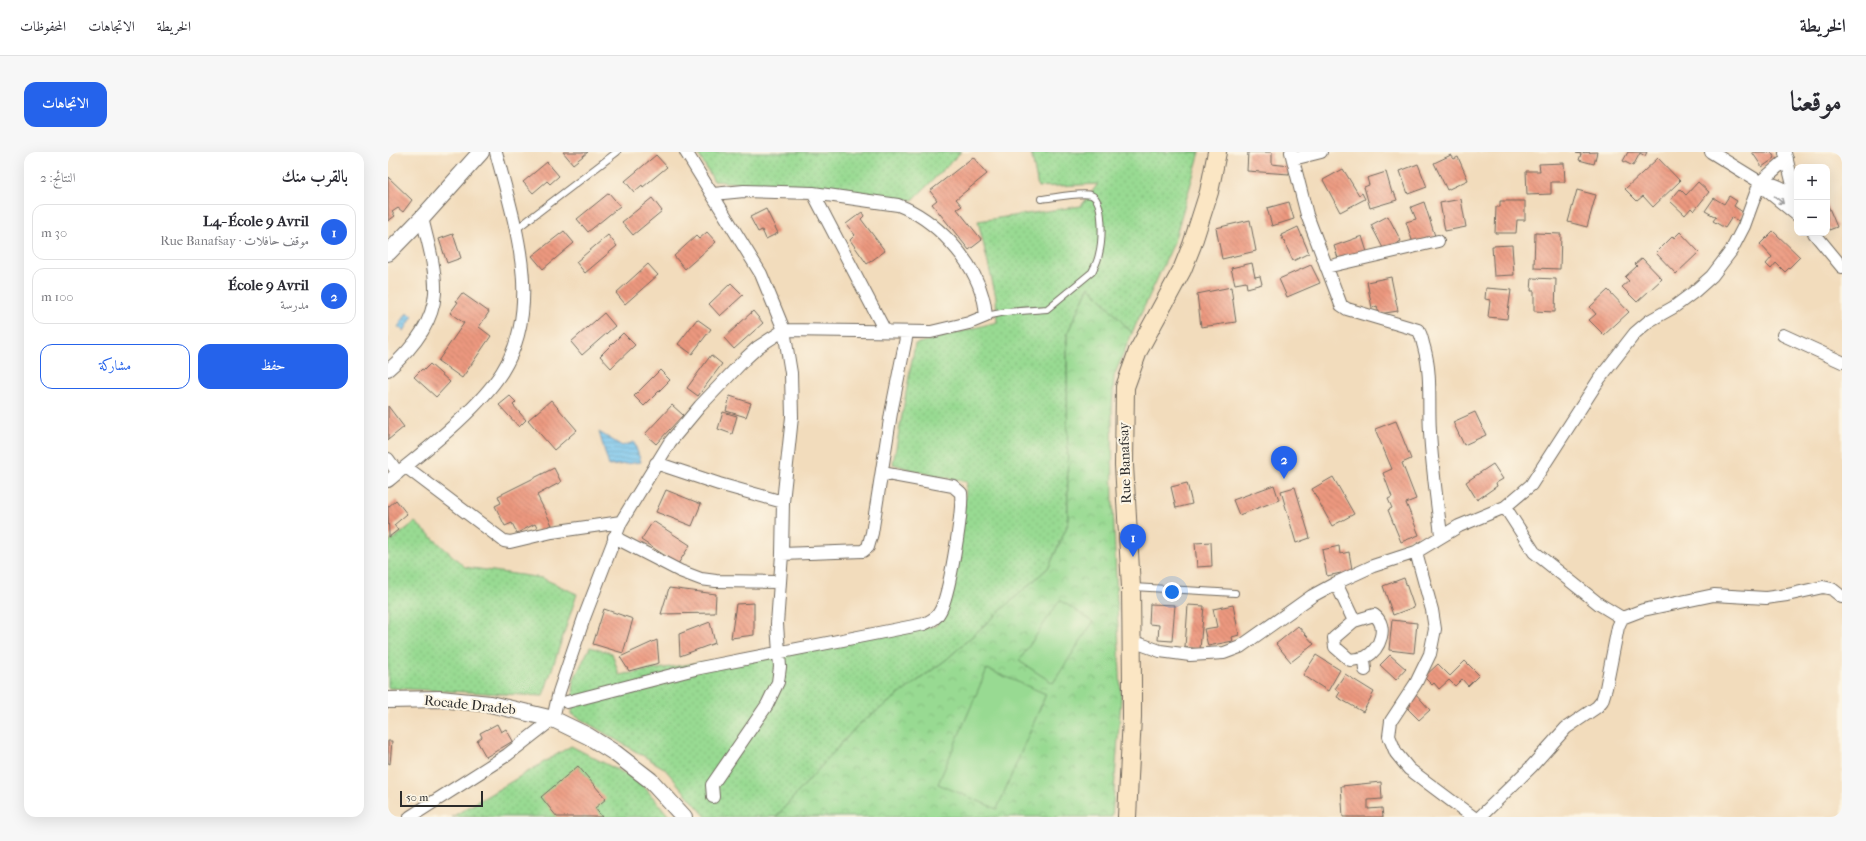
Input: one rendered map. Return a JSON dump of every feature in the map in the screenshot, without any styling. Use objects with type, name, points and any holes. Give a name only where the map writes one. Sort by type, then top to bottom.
[{"type":"main road","name":"Rue Banafsay","points":[[1127,817],[1132,717],[1132,641],[1131,587],[1124,465],[1125,387],[1138,351],[1182,270],[1192,245],[1209,192],[1217,152]]},
{"type":"street","points":[[388,253],[422,218],[481,152]]},
{"type":"street","points":[[388,481],[440,437],[481,398],[502,372],[512,353],[517,339],[523,306],[523,276],[515,230],[496,152]]},
{"type":"street","points":[[686,152],[761,274],[784,330],[791,373],[792,417],[783,502],[782,554],[777,624],[780,667],[778,682],[767,705],[712,785],[713,797]]},
{"type":"street","points":[[1321,152],[1292,156],[1307,215],[1338,300],[1344,308],[1414,328],[1420,332],[1429,364],[1431,396],[1430,429],[1433,475],[1441,535]]},
{"type":"street","points":[[1711,152],[1761,183],[1765,189],[1794,213]]},
{"type":"street","points":[[1132,641],[1160,651],[1190,655],[1224,653],[1240,647],[1312,596],[1336,583],[1373,566],[1416,552],[1441,535],[1505,507],[1531,485],[1600,378],[1635,333],[1649,321],[1674,307],[1712,276],[1731,251],[1744,226],[1761,183],[1786,156]]},
{"type":"street","points":[[1786,156],[1797,200]]},
{"type":"street","points":[[1761,183],[1777,185],[1796,200]]},
{"type":"street","points":[[410,817],[507,754],[553,719],[559,692],[586,611],[621,522],[656,463],[682,426],[719,385],[758,347],[784,330],[885,331],[907,333],[944,330],[986,316],[984,298],[972,272],[949,240],[924,218],[898,205],[813,193],[744,191],[713,194]]},
{"type":"street","points":[[813,193],[885,331]]},
{"type":"street","points":[[388,370],[414,345],[425,324],[433,303],[435,293],[432,263],[422,218]]},
{"type":"street","points":[[1816,236],[1842,267]]},
{"type":"street","points":[[1326,267],[1438,241]]},
{"type":"street","points":[[782,554],[817,552],[851,553],[866,550],[868,547],[872,533],[907,333]]},
{"type":"street","points":[[1783,335],[1842,362]]},
{"type":"street","points":[[388,459],[504,541],[510,542],[552,532],[621,522]]},
{"type":"street","points":[[656,463],[719,484],[783,502]]},
{"type":"street","points":[[567,702],[695,669],[924,624],[932,621],[939,613],[946,593],[956,544],[961,493],[956,488],[949,485],[882,473]]},
{"type":"street","points":[[1505,507],[1534,552],[1598,604],[1622,618]]},
{"type":"street","points":[[614,537],[680,571],[701,579],[716,581],[780,582]]},
{"type":"street","points":[[1416,552],[1432,610],[1435,628],[1430,654],[1416,683],[1391,721],[1389,736],[1396,753],[1409,769],[1481,816],[1531,767],[1555,738],[1566,728],[1590,714],[1602,701],[1618,627],[1622,618],[1643,610],[1670,605],[1697,597],[1714,595],[1766,598],[1788,595],[1823,587],[1832,590],[1842,597]]},
{"type":"street","points":[[1336,583],[1354,621]]},
{"type":"street","points":[[1374,615],[1381,623],[1382,629],[1377,645],[1370,654],[1364,658],[1350,660],[1335,647],[1334,638],[1354,621],[1374,615]]},
{"type":"street","points":[[1364,658],[1366,670]]},
{"type":"street","name":"Rocade Dradeb","points":[[388,700],[440,699],[490,704],[553,719],[588,736],[615,753],[650,780],[684,817]]},
{"type":"lane","points":[[515,230],[617,152]]},
{"type":"lane","points":[[986,316],[1006,312],[1047,309],[1092,272],[1095,266],[1099,254],[1101,220],[1096,200],[1089,195],[1041,199]]},
{"type":"lane","points":[[1131,587],[1235,593]]},
{"type":"green space","points":[[697,152],[961,152],[913,200],[714,181]]},
{"type":"green space","points":[[1031,152],[1200,152],[1173,245],[1132,333],[1089,286],[1067,334],[1068,524],[1049,567],[947,659],[858,725],[776,817],[706,817],[664,768],[572,714],[574,679],[590,647],[612,653],[619,675],[936,626],[953,592],[967,482],[919,472],[893,464],[915,344],[997,322],[996,297],[978,221],[1081,206],[1098,184],[1038,187]]},
{"type":"green space","points":[[1089,286],[1132,333],[1114,376],[1112,411],[1113,505],[1121,699],[1112,817],[776,817],[858,725],[947,659],[1049,567],[1068,524],[1067,334]]},
{"type":"green space","points":[[415,522],[465,567],[542,578],[577,594],[543,696],[388,688],[388,543]]},
{"type":"green space","points":[[1060,600],[1093,622],[1053,683],[1019,661]]},
{"type":"green space","points":[[987,669],[1046,694],[997,809],[938,784]]},
{"type":"green space","points":[[571,746],[639,781],[670,817],[452,817]]},
{"type":"water","points":[[407,313],[413,316],[404,331],[398,327]]},
{"type":"water","points":[[599,432],[622,446],[634,442],[641,462],[609,466]]},
{"type":"building","points":[[563,152],[588,152],[573,164]]},
{"type":"building","points":[[1248,152],[1272,152],[1272,164],[1290,166],[1289,174],[1247,171]]},
{"type":"building","points":[[1597,152],[1594,164],[1579,160],[1581,154],[1576,153]]},
{"type":"building","points":[[1628,152],[1647,152],[1645,156],[1640,153],[1633,166],[1623,161]]},
{"type":"building","points":[[1752,152],[1771,152],[1775,158],[1762,167]]},
{"type":"building","points":[[656,155],[667,167],[643,187],[642,185],[634,192],[625,181]]},
{"type":"building","points":[[1451,155],[1454,159],[1458,157],[1468,180],[1447,190],[1434,163]]},
{"type":"building","points":[[973,157],[987,174],[956,199],[962,206],[957,209],[982,240],[969,250],[932,204],[937,200],[930,191]]},
{"type":"building","points":[[1658,158],[1680,181],[1653,207],[1643,196],[1637,201],[1625,189]]},
{"type":"building","points":[[547,162],[559,176],[550,184],[547,181],[533,193],[523,182]]},
{"type":"building","points":[[1564,163],[1565,182],[1551,182],[1551,194],[1527,195],[1526,171],[1540,171],[1539,164]]},
{"type":"building","points":[[1418,164],[1427,187],[1408,194],[1400,171]]},
{"type":"building","points":[[1343,169],[1359,195],[1362,193],[1365,199],[1340,212],[1323,180]]},
{"type":"building","points":[[1386,172],[1392,193],[1394,192],[1397,200],[1370,208],[1364,187],[1369,185],[1367,178]]},
{"type":"building","points":[[388,177],[412,200],[403,212],[398,208],[392,212],[395,216],[388,221]]},
{"type":"building","points":[[1698,182],[1709,192],[1694,211],[1691,208],[1685,215],[1670,201],[1680,189],[1686,195]]},
{"type":"building","points":[[1577,190],[1596,195],[1587,227],[1568,222]]},
{"type":"building","points":[[609,193],[620,206],[588,232],[577,219]]},
{"type":"building","points":[[1729,196],[1737,201],[1734,206],[1744,213],[1738,221],[1732,217],[1725,228],[1713,221],[1716,217],[1705,211],[1714,198],[1724,204]]},
{"type":"building","points":[[652,198],[662,211],[633,235],[622,222]]},
{"type":"building","points":[[1461,199],[1466,227],[1445,231],[1440,203]]},
{"type":"building","points":[[1500,201],[1525,201],[1525,220],[1517,220],[1516,233],[1495,233],[1496,207],[1500,207]]},
{"type":"building","points":[[1289,202],[1294,219],[1272,226],[1267,208]]},
{"type":"building","points":[[1424,202],[1435,236],[1413,243],[1406,222],[1416,219],[1411,207]]},
{"type":"building","points":[[766,209],[778,233],[766,239],[762,230],[758,232],[750,217]]},
{"type":"building","points":[[1830,210],[1837,227],[1830,230]]},
{"type":"building","points":[[862,212],[864,216],[861,219],[885,251],[867,264],[850,240],[855,235],[846,224]]},
{"type":"building","points":[[1388,216],[1401,241],[1384,250],[1371,225]]},
{"type":"building","points":[[1250,220],[1256,251],[1222,259],[1216,228]]},
{"type":"building","points":[[1298,227],[1309,253],[1293,261],[1281,235]]},
{"type":"building","points":[[564,231],[574,243],[543,269],[532,256]]},
{"type":"building","points":[[1773,231],[1800,257],[1785,272],[1776,263],[1771,269],[1766,264],[1772,257],[1760,244]]},
{"type":"building","points":[[707,232],[716,242],[685,269],[674,256],[696,236],[699,239]]},
{"type":"building","points":[[1680,232],[1699,252],[1676,274],[1656,253],[1673,236],[1674,238]]},
{"type":"building","points":[[1535,233],[1561,234],[1560,269],[1534,268]]},
{"type":"building","points":[[453,234],[461,258],[447,263],[439,239]]},
{"type":"building","points":[[608,235],[617,246],[585,273],[576,262]]},
{"type":"building","points":[[1362,236],[1367,252],[1339,261],[1334,246]]},
{"type":"building","points":[[1512,245],[1514,275],[1494,276],[1492,246]]},
{"type":"building","points":[[1642,258],[1662,279],[1637,302],[1622,287],[1629,281],[1625,277],[1637,266],[1635,264]]},
{"type":"building","points":[[1252,263],[1255,277],[1260,276],[1262,284],[1247,288],[1246,282],[1235,284],[1231,268]]},
{"type":"building","points":[[648,264],[658,275],[625,304],[616,293]]},
{"type":"building","points":[[1311,265],[1320,283],[1287,297],[1279,279]]},
{"type":"building","points":[[1391,277],[1398,311],[1379,314],[1377,306],[1372,308],[1367,282]]},
{"type":"building","points":[[1532,278],[1556,279],[1555,312],[1534,311],[1534,291],[1531,291]]},
{"type":"building","points":[[731,283],[743,295],[720,316],[709,304]]},
{"type":"building","points":[[1231,287],[1236,322],[1201,327],[1197,294]]},
{"type":"building","points":[[1486,288],[1511,290],[1507,319],[1488,317],[1490,300],[1485,299]]},
{"type":"building","points":[[1608,290],[1629,312],[1604,335],[1589,320],[1596,314],[1590,307]]},
{"type":"building","points":[[462,293],[489,312],[479,327],[491,336],[462,378],[438,361],[464,323],[450,313],[458,302],[456,301]]},
{"type":"building","points":[[753,311],[763,323],[734,349],[724,338]]},
{"type":"building","points":[[604,313],[615,326],[582,355],[571,342]]},
{"type":"building","points":[[697,319],[711,329],[692,354],[678,344]]},
{"type":"building","points":[[623,333],[635,345],[611,368],[600,356]]},
{"type":"building","points":[[711,355],[722,364],[698,396],[687,388]]},
{"type":"building","points":[[430,364],[450,382],[436,397],[414,377]]},
{"type":"building","points":[[660,370],[670,380],[644,406],[634,396]]},
{"type":"building","points":[[510,396],[516,402],[513,405],[526,420],[519,427],[499,405]]},
{"type":"building","points":[[730,396],[751,403],[746,417],[726,411]]},
{"type":"building","points":[[551,400],[577,430],[554,450],[528,420]]},
{"type":"building","points":[[672,405],[683,415],[656,444],[645,434]]},
{"type":"building","points":[[388,406],[404,427],[388,440]]},
{"type":"building","points":[[723,412],[737,416],[732,434],[718,429]]},
{"type":"building","points":[[1475,412],[1486,435],[1464,445],[1453,422]]},
{"type":"building","points":[[1396,421],[1411,459],[1402,463],[1416,499],[1406,503],[1419,535],[1401,542],[1388,510],[1392,508],[1388,499],[1392,497],[1383,473],[1392,469],[1375,429]]},
{"type":"building","points":[[1493,464],[1503,479],[1496,483],[1497,486],[1477,500],[1466,482]]},
{"type":"building","points":[[554,468],[561,482],[537,495],[552,525],[539,532],[535,524],[517,533],[512,523],[505,526],[495,506],[501,503],[498,496]]},
{"type":"building","points":[[1333,477],[1354,514],[1332,526],[1312,489]]},
{"type":"building","points":[[1187,483],[1192,504],[1176,508],[1171,487]]},
{"type":"building","points":[[1274,485],[1279,500],[1239,515],[1233,500]]},
{"type":"building","points":[[1295,487],[1310,538],[1296,543],[1281,491]]},
{"type":"building","points":[[666,490],[701,504],[692,526],[656,512]]},
{"type":"building","points":[[396,500],[407,514],[394,525],[398,530],[389,537],[388,507]]},
{"type":"building","points":[[653,521],[690,545],[678,564],[641,540]]},
{"type":"building","points":[[1211,542],[1212,566],[1197,567],[1195,543]]},
{"type":"building","points":[[1339,546],[1340,554],[1349,552],[1353,575],[1342,577],[1341,573],[1327,576],[1322,550]]},
{"type":"building","points":[[1404,578],[1414,607],[1393,615],[1383,586]]},
{"type":"building","points":[[669,588],[716,594],[715,613],[661,614]]},
{"type":"building","points":[[754,603],[754,635],[731,638],[736,604]]},
{"type":"building","points":[[1150,604],[1175,605],[1172,641],[1158,640],[1159,625],[1149,624]]},
{"type":"building","points":[[1188,605],[1204,606],[1200,649],[1185,647]]},
{"type":"building","points":[[1233,605],[1239,635],[1232,637],[1233,641],[1208,646],[1204,629],[1217,627],[1213,609]]},
{"type":"building","points":[[604,609],[633,619],[623,653],[593,644]]},
{"type":"building","points":[[1392,620],[1417,623],[1414,653],[1389,650]]},
{"type":"building","points":[[710,622],[715,643],[680,656],[679,634]]},
{"type":"building","points":[[1298,626],[1314,644],[1291,662],[1276,644]]},
{"type":"building","points":[[657,640],[659,663],[629,671],[620,657]]},
{"type":"building","points":[[1316,655],[1340,670],[1328,691],[1303,675]]},
{"type":"building","points":[[1390,655],[1406,669],[1396,680],[1380,665]]},
{"type":"building","points":[[1465,661],[1479,675],[1468,686],[1462,679],[1455,686],[1449,680],[1439,689],[1434,683],[1432,685],[1424,677],[1438,664],[1450,676]]},
{"type":"building","points":[[1345,674],[1374,692],[1363,712],[1337,697],[1340,692],[1335,689]]},
{"type":"building","points":[[1415,693],[1430,710],[1419,720],[1408,709],[1411,705],[1407,701]]},
{"type":"building","points":[[497,724],[501,732],[506,729],[513,741],[486,757],[477,741],[482,737],[480,733]]},
{"type":"building","points":[[388,741],[392,741],[390,764],[388,763]]},
{"type":"building","points":[[578,766],[606,799],[595,808],[602,817],[557,817],[541,797]]},
{"type":"building","points":[[1381,782],[1382,799],[1368,800],[1368,809],[1382,808],[1383,817],[1343,817],[1341,786]]},
{"type":"place","name":"École 9 Avril","points":[[1284,479]]},
{"type":"place","name":"L4- École 9 Avril","points":[[1133,557]]}]
